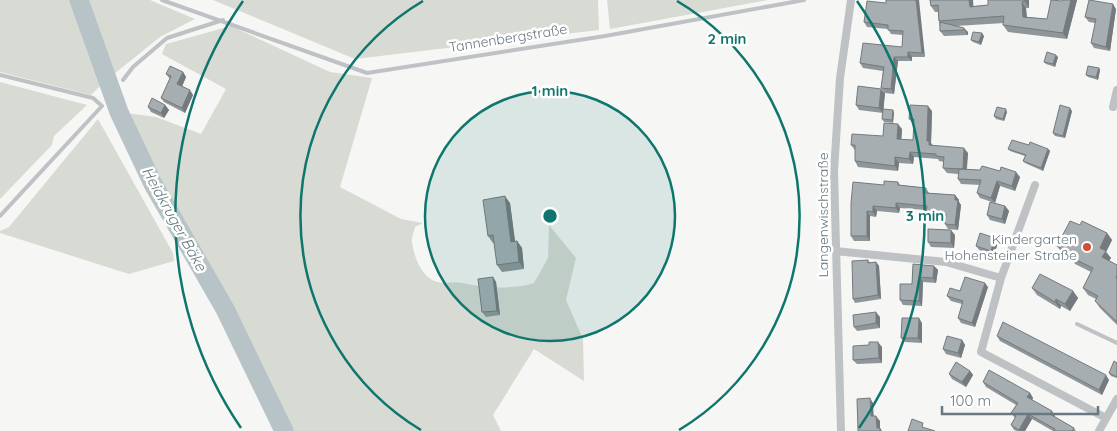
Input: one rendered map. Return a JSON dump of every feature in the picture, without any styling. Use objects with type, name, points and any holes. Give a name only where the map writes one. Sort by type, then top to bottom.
[{"type":"street","name":"Langenwischstraße","points":[[841,431],[834,171],[840,78],[851,0]]},
{"type":"street","points":[[1113,107],[1117,90]]},
{"type":"street","points":[[1035,185],[1001,278],[981,352],[1106,418]]},
{"type":"street","points":[[835,251],[946,262],[1001,278]]},
{"type":"street","points":[[1099,431],[1117,399]]},
{"type":"lane","name":"Tannenbergstraße","points":[[162,0],[223,20],[368,73],[605,36],[804,0]]},
{"type":"lane","points":[[123,80],[133,67],[167,38],[223,20]]},
{"type":"lane","points":[[0,75],[88,97],[102,106],[0,216]]},
{"type":"lane","points":[[1077,324],[1117,343]]},
{"type":"shaded area","points":[[0,0],[75,0],[105,81],[91,95],[0,72]]},
{"type":"shaded area","points":[[81,0],[150,0],[195,19],[160,37],[109,78]]},
{"type":"shaded area","points":[[213,0],[598,0],[599,30],[355,59]]},
{"type":"shaded area","points":[[607,0],[768,0],[610,29]]},
{"type":"shaded area","points":[[231,26],[330,72],[372,78],[340,187],[401,219],[423,223],[415,227],[412,242],[420,266],[427,277],[441,283],[459,282],[498,288],[517,287],[534,283],[548,258],[549,225],[576,258],[566,300],[583,339],[584,381],[534,349],[493,415],[501,431],[285,431],[225,307],[154,183],[119,112],[156,117],[201,134],[226,89],[162,54],[166,44]]},
{"type":"shaded area","points":[[0,82],[87,105],[54,136],[52,145],[0,199]]},
{"type":"shaded area","points":[[98,119],[173,253],[174,261],[129,274],[0,233],[0,231],[9,227]]},
{"type":"building","points":[[886,0],[916,0],[922,53],[908,52],[908,57],[894,57],[891,89],[881,88],[884,67],[860,63],[863,43],[902,47],[903,31],[888,30],[888,25],[864,22],[867,1],[886,3]]},
{"type":"building","points":[[930,0],[969,0],[970,7],[988,5],[988,0],[1025,0],[1022,2],[1023,17],[1047,19],[1051,0],[1071,0],[1063,33],[1003,25],[1004,16],[939,21],[938,5],[931,6]]},
{"type":"building","points":[[1089,0],[1113,4],[1106,47],[1091,43],[1096,19],[1085,17]]},
{"type":"building","points":[[940,22],[964,28],[964,30],[940,31]]},
{"type":"building","points":[[973,32],[982,33],[979,42],[971,40]]},
{"type":"building","points":[[1047,52],[1056,55],[1053,64],[1044,62]]},
{"type":"building","points":[[170,66],[183,72],[177,84],[190,90],[182,108],[161,98],[171,76],[166,74]]},
{"type":"building","points":[[1088,66],[1099,68],[1096,77],[1086,75]]},
{"type":"building","points":[[858,86],[881,89],[879,108],[856,105]]},
{"type":"building","points":[[152,98],[165,105],[161,113],[148,107]]},
{"type":"building","points":[[910,105],[928,106],[927,141],[929,141],[929,145],[964,148],[963,169],[943,168],[944,157],[936,156],[936,154],[910,152],[909,159],[895,157],[895,166],[855,161],[855,145],[851,145],[852,134],[883,136],[884,123],[898,124],[897,139],[913,140],[914,119],[909,119]]},
{"type":"building","points":[[1060,105],[1070,108],[1063,136],[1053,133]]},
{"type":"building","points":[[997,107],[1006,109],[1003,119],[994,116]]},
{"type":"building","points":[[883,109],[893,110],[892,120],[882,119]]},
{"type":"building","points":[[1012,140],[1029,145],[1030,142],[1048,149],[1041,168],[1023,161],[1026,155],[1008,149]]},
{"type":"building","points":[[982,166],[1000,171],[1001,167],[1016,172],[1012,186],[997,181],[991,198],[977,193],[981,180],[958,179],[959,169],[980,170]]},
{"type":"building","points":[[884,181],[898,182],[898,185],[926,188],[925,193],[955,195],[955,200],[958,200],[955,225],[945,224],[946,214],[926,212],[927,206],[896,203],[896,208],[873,206],[873,212],[867,211],[867,236],[851,236],[853,182],[884,185]]},
{"type":"building","points":[[505,196],[511,242],[517,241],[519,262],[497,265],[493,235],[488,236],[483,200]]},
{"type":"building","points":[[990,202],[1005,206],[1002,219],[987,215]]},
{"type":"building","points":[[1070,221],[1080,225],[1082,221],[1107,233],[1100,248],[1106,251],[1102,257],[1117,265],[1117,322],[1095,301],[1098,296],[1083,288],[1093,268],[1070,257],[1072,254],[1057,246]]},
{"type":"building","points":[[928,229],[951,230],[951,243],[928,242]]},
{"type":"building","points":[[980,233],[995,238],[991,251],[976,246]]},
{"type":"building","points":[[868,260],[868,263],[876,262],[878,295],[853,299],[852,261]]},
{"type":"building","points":[[913,264],[934,266],[933,278],[920,277],[919,301],[900,300],[900,284],[912,284]]},
{"type":"building","points":[[1040,274],[1073,291],[1065,304],[1056,299],[1055,302],[1032,288]]},
{"type":"building","points":[[493,277],[497,311],[482,312],[478,279]]},
{"type":"building","points":[[965,277],[985,283],[972,323],[958,318],[963,301],[947,296],[950,288],[960,291]]},
{"type":"building","points":[[876,312],[876,323],[854,327],[853,315]]},
{"type":"building","points":[[902,318],[919,318],[918,338],[901,338]]},
{"type":"building","points":[[1003,322],[1106,375],[1099,390],[997,336]]},
{"type":"building","points":[[947,336],[962,340],[958,353],[943,349]]},
{"type":"building","points":[[869,342],[878,342],[879,358],[853,360],[853,346],[869,345]]},
{"type":"building","points":[[1114,361],[1117,363],[1117,377],[1109,373]]},
{"type":"building","points":[[956,362],[970,371],[962,382],[949,374]]},
{"type":"building","points":[[989,370],[1030,393],[1027,397],[1052,411],[1050,414],[1074,428],[1072,431],[1054,431],[1055,429],[1028,414],[1019,430],[1011,425],[1016,416],[1011,413],[1018,403],[983,382]]},
{"type":"building","points":[[870,398],[871,416],[876,416],[877,428],[880,428],[880,431],[858,431],[857,399]]},
{"type":"building","points":[[912,419],[923,423],[922,427],[935,431],[908,431]]},
{"type":"waterway","name":"Heidkruger Bäke","points":[[79,0],[119,112],[153,184],[225,309],[284,431]]},
{"type":"place","name":"Kindergarten Hohensteiner Straße","points":[[1087,247]]}]
